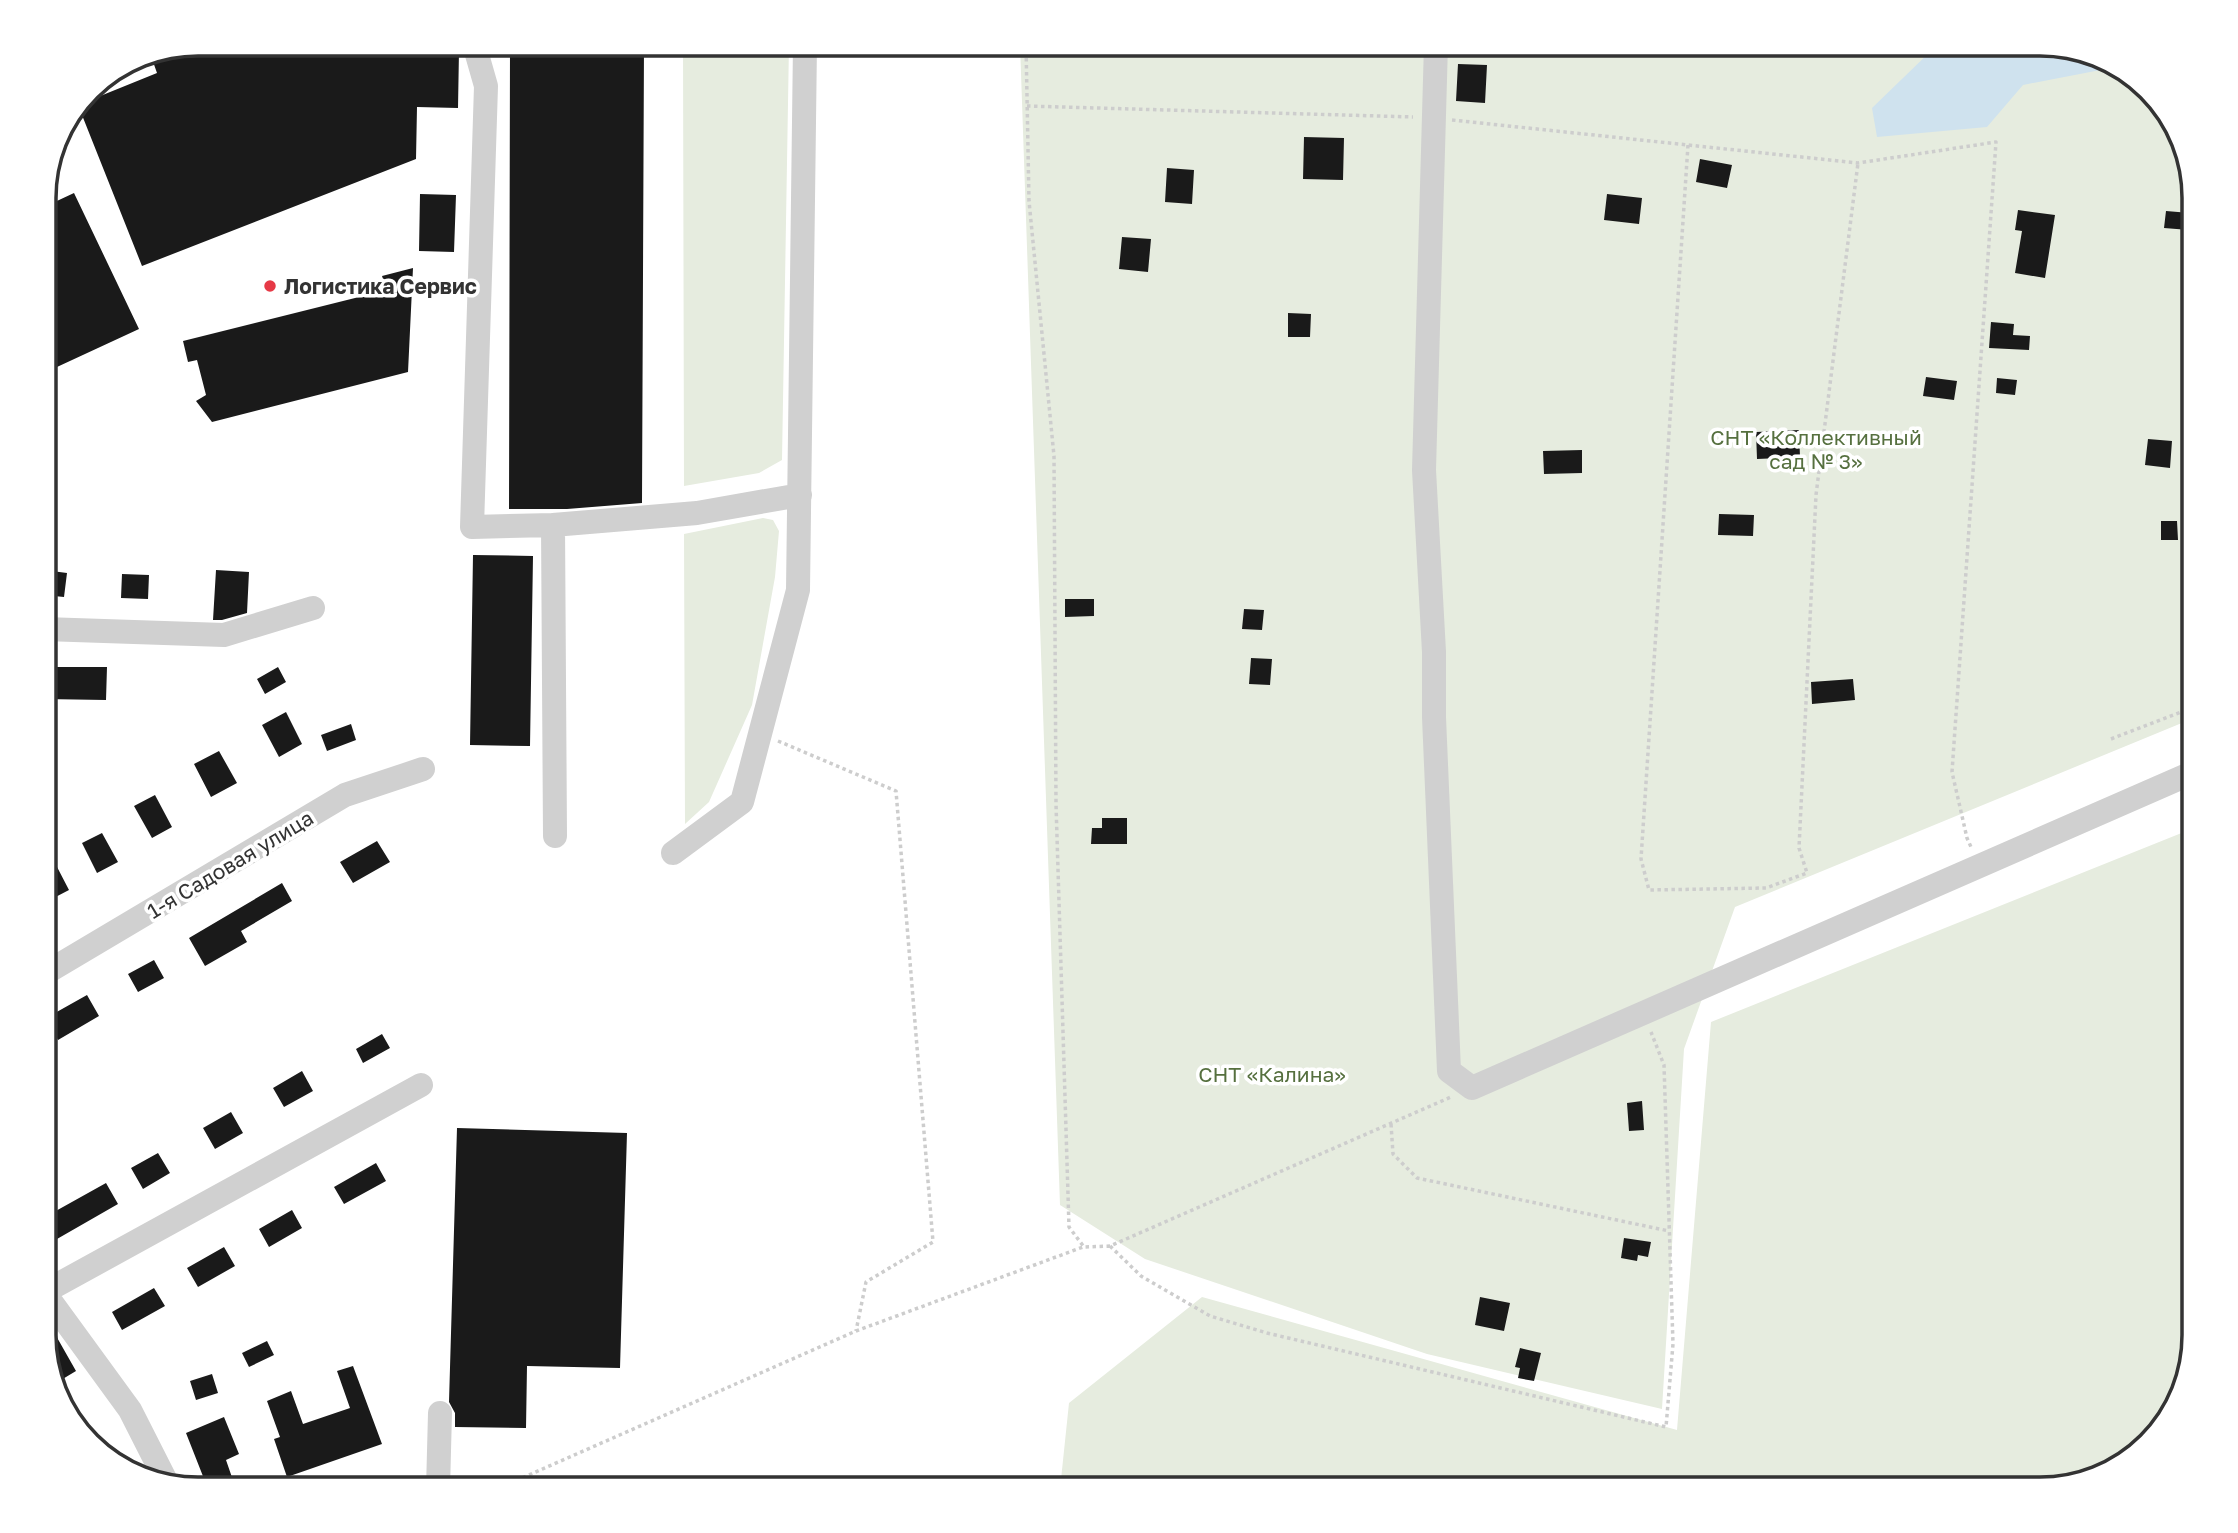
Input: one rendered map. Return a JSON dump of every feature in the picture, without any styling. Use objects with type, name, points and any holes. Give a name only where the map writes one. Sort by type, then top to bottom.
[{"type":"street","points":[[477,56],[486,86],[472,527],[553,525],[697,513],[800,495]]},
{"type":"street","points":[[673,853],[742,802],[798,590],[805,56]]},
{"type":"street","points":[[1436,56],[1424,470],[1434,652],[1433,717],[1449,1071],[1472,1088],[2182,777]]},
{"type":"street","points":[[553,525],[555,836]]},
{"type":"street","points":[[56,629],[224,635],[313,608]]},
{"type":"street","name":"1-я Садовая улица","points":[[56,967],[345,795],[423,769]]},
{"type":"street","points":[[56,1286],[421,1084]]},
{"type":"street","points":[[56,1307],[130,1410],[162,1472]]},
{"type":"street","points":[[438,1477],[440,1413]]},
{"type":"path","points":[[1026,56],[1029,201],[1054,456],[1056,804],[1069,1227],[1084,1247]]},
{"type":"path","points":[[1027,106],[1434,118],[1858,163],[1996,142],[1952,772],[1967,838],[1980,866]]},
{"type":"path","points":[[1688,145],[1641,859],[1649,890],[1766,888],[1807,873],[1799,848],[1816,495],[1858,163]]},
{"type":"path","points":[[2111,739],[2182,712]]},
{"type":"path","points":[[760,733],[896,791],[933,1242],[866,1282],[856,1331]]},
{"type":"path","points":[[1110,1245],[1141,1276],[1210,1316],[1267,1333],[1666,1427],[1673,1344],[1664,1065],[1644,1014]]},
{"type":"path","points":[[524,1477],[856,1331],[1084,1247],[1110,1245],[1472,1088]]},
{"type":"path","points":[[1391,1124],[1394,1154],[1416,1178],[1669,1231]]},
{"type":"green space","points":[[683,56],[789,56],[782,460],[759,473],[684,486]]},
{"type":"green space","points":[[1020,56],[2049,56],[2086,64],[2103,71],[2134,91],[2163,127],[2177,161],[2181,180],[2182,723],[1735,907],[1684,1049],[1662,1409],[1427,1354],[1145,1259],[1060,1205]]},
{"type":"green space","points":[[763,518],[773,520],[779,531],[775,577],[752,705],[709,802],[685,824],[684,534]]},
{"type":"green space","points":[[2182,833],[2181,1353],[2171,1389],[2147,1429],[2134,1442],[2103,1462],[2068,1474],[2049,1477],[1061,1477],[1069,1403],[1202,1297],[1677,1430],[1711,1022]]},
{"type":"water","points":[[1926,56],[2049,56],[2101,70],[2023,85],[1987,127],[1877,137],[1872,108]]},
{"type":"building","points":[[189,56],[459,56],[458,108],[417,107],[416,159],[142,266],[82,116],[99,96],[157,73],[154,64]]},
{"type":"building","points":[[510,56],[644,56],[642,503],[567,509],[509,509]]},
{"type":"building","points":[[1458,64],[1487,65],[1485,103],[1456,101]]},
{"type":"building","points":[[1304,137],[1344,138],[1343,180],[1303,179]]},
{"type":"building","points":[[1700,159],[1732,165],[1727,188],[1696,182]]},
{"type":"building","points":[[1167,168],[1194,170],[1192,204],[1165,202]]},
{"type":"building","points":[[74,193],[139,329],[56,367],[56,201]]},
{"type":"building","points":[[420,194],[456,195],[454,252],[419,251]]},
{"type":"building","points":[[1607,194],[1642,198],[1639,224],[1604,220]]},
{"type":"building","points":[[2018,210],[2055,215],[2045,278],[2015,273],[2022,231],[2015,230]]},
{"type":"building","points":[[2166,211],[2182,212],[2182,229],[2164,228]]},
{"type":"building","points":[[1122,237],[1151,239],[1148,272],[1119,269]]},
{"type":"building","points":[[413,268],[408,372],[212,422],[196,401],[206,395],[197,360],[188,362],[183,341],[371,294],[369,285],[384,282],[382,276]]},
{"type":"building","points":[[1288,313],[1311,314],[1310,337],[1288,337]]},
{"type":"building","points":[[1991,322],[2014,324],[2013,335],[2030,336],[2029,350],[1989,348]]},
{"type":"building","points":[[1926,377],[1957,381],[1954,400],[1923,396]]},
{"type":"building","points":[[1997,378],[2017,380],[2015,395],[1996,393]]},
{"type":"building","points":[[1799,430],[1800,457],[1757,459],[1756,432]]},
{"type":"building","points":[[2148,439],[2172,441],[2170,468],[2145,465]]},
{"type":"building","points":[[1582,450],[1582,473],[1544,474],[1543,451]]},
{"type":"building","points":[[1719,514],[1754,515],[1753,536],[1718,535]]},
{"type":"building","points":[[2161,521],[2177,521],[2178,540],[2161,540]]},
{"type":"building","points":[[473,555],[533,556],[530,746],[470,745]]},
{"type":"building","points":[[216,570],[249,572],[247,613],[213,620]]},
{"type":"building","points":[[56,572],[67,573],[64,597],[56,596]]},
{"type":"building","points":[[122,574],[149,575],[148,599],[121,598]]},
{"type":"building","points":[[1065,599],[1094,599],[1094,616],[1065,617]]},
{"type":"building","points":[[1244,609],[1264,610],[1262,630],[1242,629]]},
{"type":"building","points":[[1251,658],[1272,659],[1270,685],[1249,684]]},
{"type":"building","points":[[56,667],[107,667],[106,700],[56,699]]},
{"type":"building","points":[[278,667],[286,682],[265,694],[257,679]]},
{"type":"building","points":[[1853,679],[1855,700],[1812,704],[1811,682]]},
{"type":"building","points":[[286,712],[302,744],[279,757],[262,725]]},
{"type":"building","points":[[351,724],[356,740],[327,751],[321,735]]},
{"type":"building","points":[[219,751],[237,783],[211,797],[194,764]]},
{"type":"building","points":[[155,795],[172,827],[152,838],[134,806]]},
{"type":"building","points":[[1102,818],[1127,818],[1127,844],[1091,844],[1092,828],[1102,828]]},
{"type":"building","points":[[102,833],[118,862],[97,873],[82,843]]},
{"type":"building","points":[[377,841],[390,862],[353,883],[340,862]]},
{"type":"building","points":[[56,865],[69,890],[56,897]]},
{"type":"building","points":[[282,883],[292,901],[241,931],[247,942],[205,966],[189,938]]},
{"type":"building","points":[[154,960],[164,978],[138,992],[128,974]]},
{"type":"building","points":[[87,995],[99,1016],[58,1040],[56,1012]]},
{"type":"building","points":[[382,1034],[390,1048],[363,1063],[356,1049]]},
{"type":"building","points":[[302,1071],[313,1091],[284,1107],[273,1088]]},
{"type":"building","points":[[1642,1101],[1644,1130],[1629,1131],[1627,1103]]},
{"type":"building","points":[[231,1112],[243,1133],[215,1149],[203,1128]]},
{"type":"building","points":[[457,1128],[627,1133],[620,1368],[527,1366],[526,1428],[455,1427],[455,1413],[449,1402]]},
{"type":"building","points":[[158,1153],[170,1173],[143,1189],[131,1168]]},
{"type":"building","points":[[376,1163],[386,1181],[344,1204],[334,1187]]},
{"type":"building","points":[[106,1183],[118,1204],[57,1239],[56,1211]]},
{"type":"building","points":[[292,1210],[302,1228],[269,1247],[259,1229]]},
{"type":"building","points":[[1624,1238],[1651,1242],[1648,1257],[1638,1255],[1637,1261],[1621,1258]]},
{"type":"building","points":[[224,1247],[235,1266],[198,1287],[187,1268]]},
{"type":"building","points":[[154,1288],[165,1306],[122,1330],[112,1312]]},
{"type":"building","points":[[1480,1297],[1510,1303],[1504,1331],[1475,1325]]},
{"type":"building","points":[[56,1336],[76,1371],[63,1379]]},
{"type":"building","points":[[267,1341],[274,1355],[249,1367],[242,1353]]},
{"type":"building","points":[[1520,1348],[1541,1353],[1534,1381],[1518,1378],[1520,1368],[1515,1367]]},
{"type":"building","points":[[353,1366],[382,1444],[287,1477],[274,1439],[280,1437],[267,1401],[291,1391],[303,1424],[350,1408],[337,1371]]},
{"type":"building","points":[[212,1374],[218,1393],[196,1400],[190,1381]]},
{"type":"building","points":[[224,1417],[239,1454],[226,1460],[232,1477],[203,1477],[186,1433]]},
{"type":"place","name":"Логистика Сервис","points":[[270,286]]},
{"type":"park label","name":"СНТ «Коллективный сад № 3»","points":[[1816,449]]},
{"type":"park label","name":"СНТ «Калина»","points":[[1272,1074]]}]
